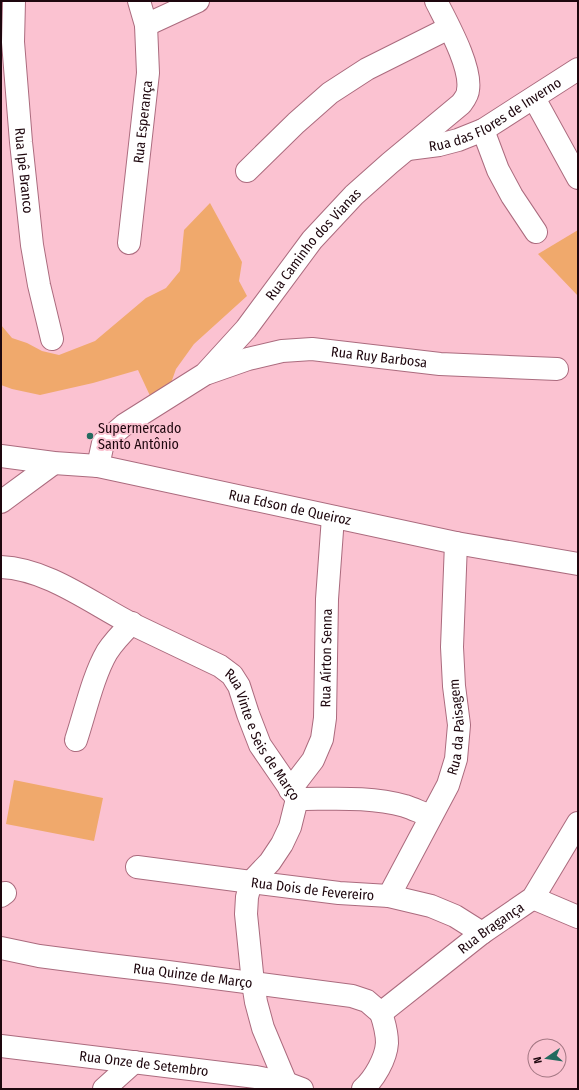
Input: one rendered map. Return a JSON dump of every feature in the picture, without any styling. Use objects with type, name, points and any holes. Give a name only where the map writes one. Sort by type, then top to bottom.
[{"type":"street","name":"Rua Ipê Branco","points":[[14,1],[13,42],[21,142],[32,245],[39,285],[52,339]]},
{"type":"street","name":"Rua Esperança","points":[[129,243],[148,73],[146,25],[139,1]]},
{"type":"street","points":[[146,25],[198,1]]},
{"type":"street","name":"Rua Caminho dos Vianas","points":[[98,466],[103,443],[124,425],[205,374],[246,329],[312,240],[354,195],[390,162],[408,149],[461,104],[468,92],[469,79],[465,63],[436,1]]},
{"type":"street","points":[[247,171],[296,123],[330,93],[367,69],[449,28]]},
{"type":"street","name":"Rua das Flores de Inverno","points":[[408,149],[439,145],[458,140],[483,130],[578,69]]},
{"type":"street","points":[[534,98],[578,178]]},
{"type":"street","points":[[483,130],[498,170],[512,196],[536,232]]},
{"type":"street","name":"Rua Ruy Barbosa","points":[[205,374],[248,359],[282,351],[312,350],[440,364],[557,370]]},
{"type":"street","name":"Rua Edson de Queiroz","points":[[1,456],[54,463],[98,466],[456,543],[578,564]]},
{"type":"street","points":[[1,502],[54,463]]},
{"type":"street","name":"Rua Aírton Senna","points":[[294,794],[313,760],[322,739],[325,718],[327,599],[333,517]]},
{"type":"street","name":"Rua da Paisagem","points":[[388,896],[448,785],[456,759],[459,725],[454,686],[452,647],[456,543]]},
{"type":"street","name":"Rua Vinte e Seis de Março","points":[[1,567],[13,567],[42,576],[68,588],[132,623],[220,666],[232,675],[239,686],[260,745],[294,794],[290,827],[282,844],[270,862],[251,882]]},
{"type":"street","points":[[76,740],[99,668],[107,651],[132,623]]},
{"type":"street","points":[[294,794],[376,801],[404,806],[431,816]]},
{"type":"street","name":"Rua Bragança","points":[[381,1013],[482,933],[532,898],[578,823]]},
{"type":"street","name":"Rua Dois de Fevereiro","points":[[137,867],[339,893],[388,896],[431,906],[455,916],[482,933]]},
{"type":"street","points":[[251,882],[247,897],[246,914],[253,983],[263,1028],[294,1086]]},
{"type":"street","points":[[532,898],[578,917]]},
{"type":"street","name":"Rua Quinze de Março","points":[[1,948],[39,956],[352,996],[367,1001],[381,1013]]},
{"type":"street","points":[[363,1089],[370,1082],[382,1063],[387,1044],[386,1030],[381,1013]]},
{"type":"street","name":"Rua Onze de Setembro","points":[[1,1046],[134,1062],[247,1083],[294,1086]]},
{"type":"street","points":[[109,1087],[134,1062]]},
{"type":"shaded area","points":[[210,203],[242,262],[239,281],[247,296],[194,344],[176,369],[171,383],[152,400],[138,370],[93,383],[40,395],[1,385],[1,325],[12,338],[27,343],[42,351],[59,355],[95,341],[146,298],[166,288],[180,271],[184,230]]},
{"type":"shaded area","points":[[578,230],[578,296],[538,254]]},
{"type":"shaded area","points":[[14,780],[103,798],[94,841],[6,824]]},
{"type":"place","name":"Supermercado Santo Antônio","points":[[90,436]]}]
